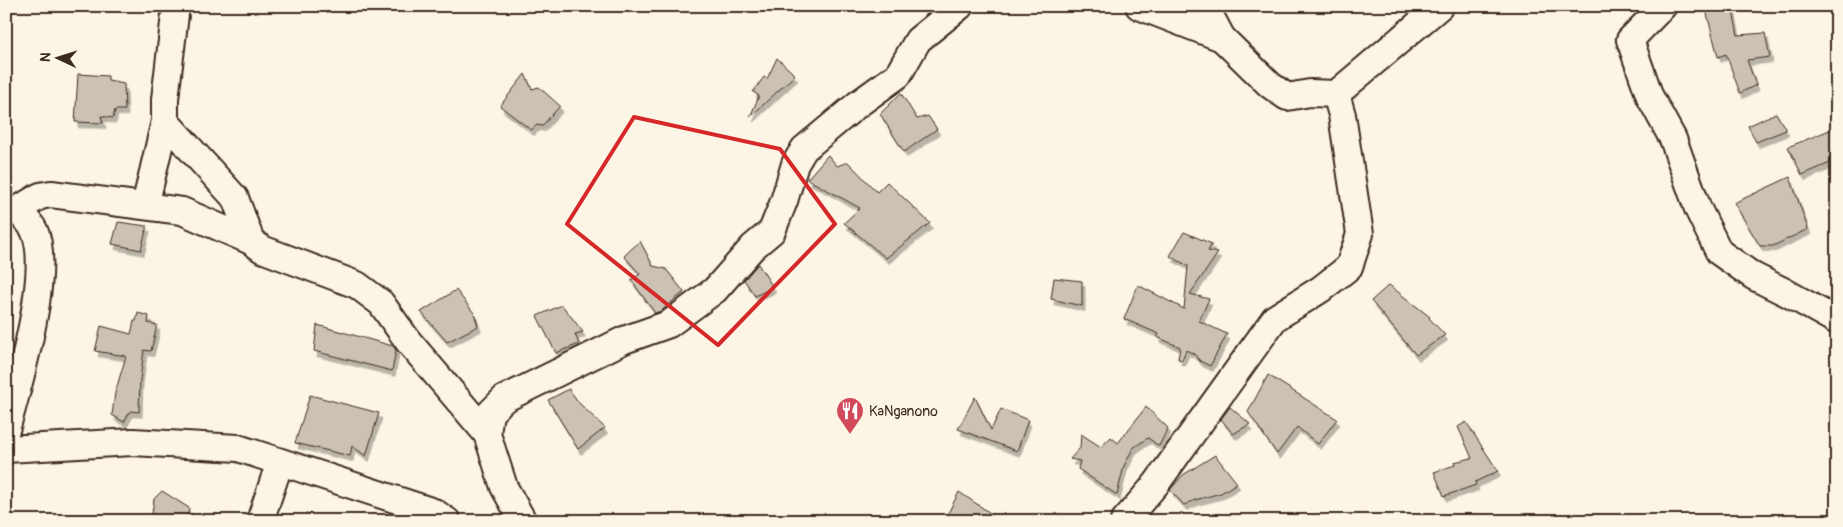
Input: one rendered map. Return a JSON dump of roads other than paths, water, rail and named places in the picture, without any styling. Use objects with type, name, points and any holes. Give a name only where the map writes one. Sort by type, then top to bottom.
[{"type":"street","points":[[145,206],[165,121],[165,99],[176,6]]},
{"type":"street","points":[[487,434],[490,414],[504,399],[624,340],[669,324],[715,290],[754,247],[772,231],[784,201],[795,164],[804,149],[858,104],[898,75],[918,40],[960,6]]},
{"type":"street","points":[[1139,6],[1222,38]]},
{"type":"street","points":[[1205,6],[1222,38],[1270,85],[1286,97],[1310,93],[1336,94],[1440,6]]},
{"type":"street","points":[[1664,6],[1630,40],[1650,97],[1673,139],[1698,209],[1719,252],[1752,276],[1837,321]]},
{"type":"street","points":[[1124,521],[1156,484],[1276,318],[1321,290],[1349,267],[1360,234],[1342,114],[1336,94]]},
{"type":"street","points":[[165,121],[235,198],[251,241]]},
{"type":"street","points":[[6,430],[24,363],[35,310],[40,253],[34,230],[17,210],[40,196],[51,194],[182,211],[251,241],[262,249],[357,285],[381,303],[408,341],[487,434],[504,487],[523,521]]},
{"type":"street","points":[[6,449],[133,442],[238,448],[434,512],[447,521]]},
{"type":"street","points":[[260,521],[280,462]]},
{"type":"place","name":"KaNganono","points":[[850,435]]}]
